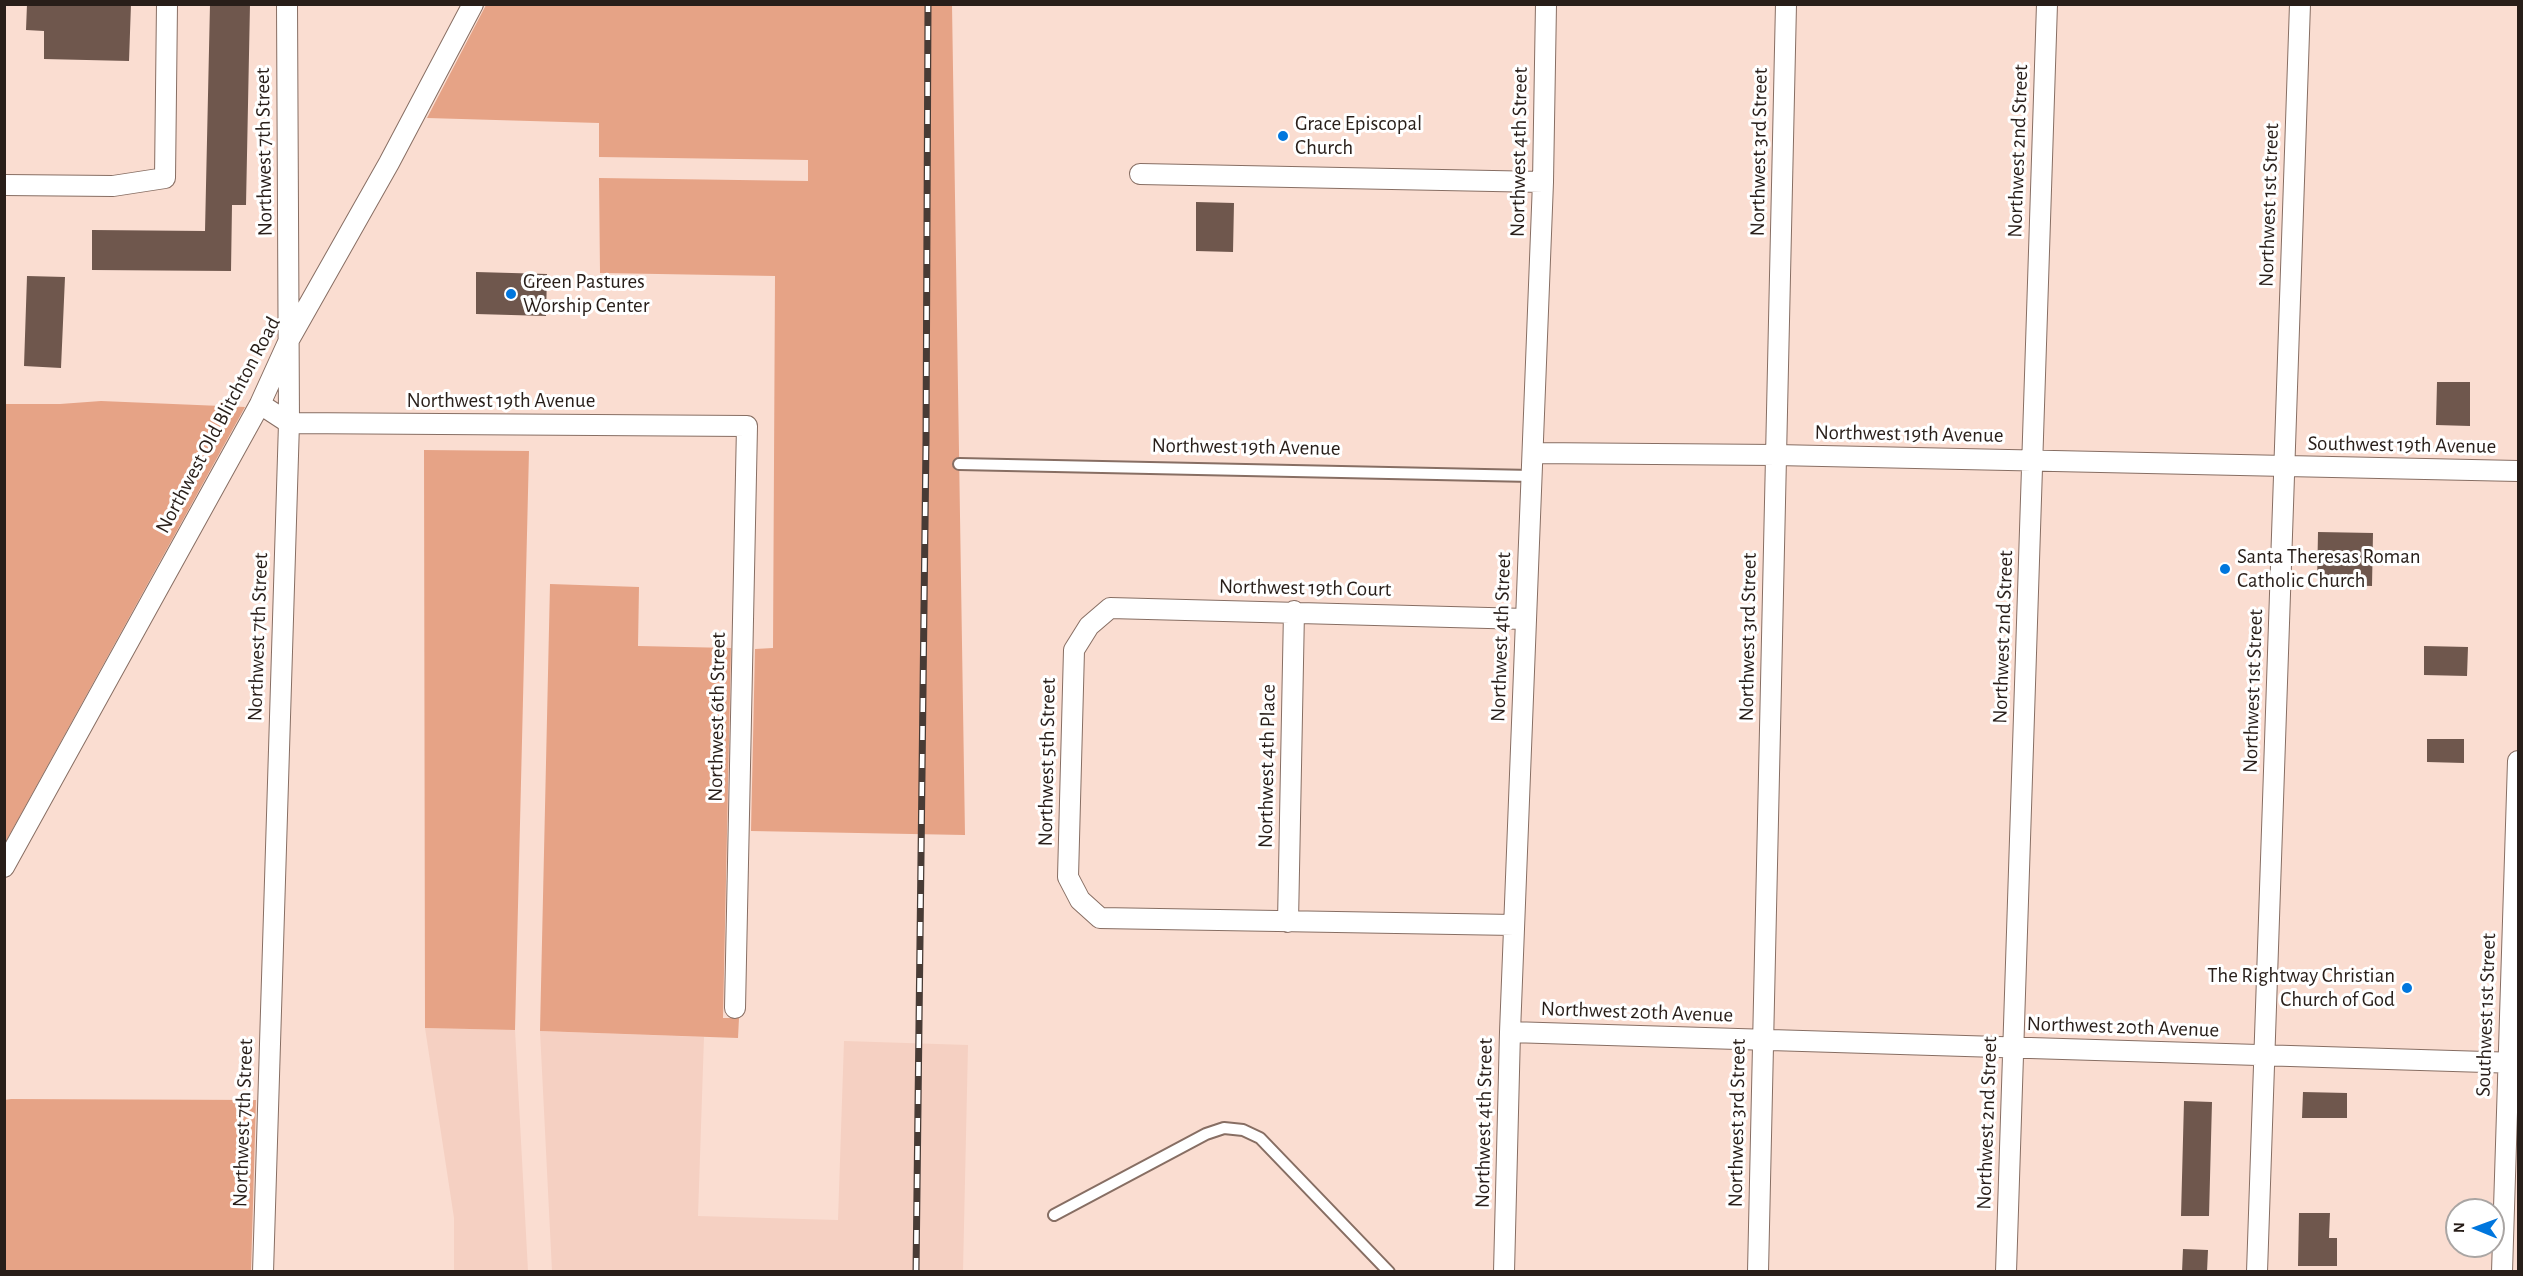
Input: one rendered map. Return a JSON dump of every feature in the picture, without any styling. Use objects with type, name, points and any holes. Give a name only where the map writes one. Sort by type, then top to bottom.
[{"type":"street","points":[[4,185],[113,186],[165,178],[167,4]]},
{"type":"street","name":"Northwest 7th Street","points":[[263,1272],[289,423],[287,4]]},
{"type":"street","name":"Northwest Old Blitchton Road","points":[[4,867],[260,404],[290,338],[389,164],[473,4]]},
{"type":"street","name":"Northwest 4th Street","points":[[1504,1272],[1510,1032],[1543,182],[1546,4]]},
{"type":"street","name":"Northwest 3rd Street","points":[[1758,1272],[1786,4]]},
{"type":"street","name":"Northwest 2nd Street","points":[[2006,1272],[2047,4]]},
{"type":"street","name":"Northwest 1st Street","points":[[2258,1272],[2300,4]]},
{"type":"street","points":[[1140,174],[1543,182]]},
{"type":"street","points":[[260,404],[289,423]]},
{"type":"street","name":"Northwest 19th Avenue","points":[[289,423],[747,426]]},
{"type":"street","name":"Northwest 6th Street","points":[[735,1008],[747,426]]},
{"type":"street","name":"Northwest 19th Avenue","points":[[1533,453],[1776,455],[2284,466]]},
{"type":"street","name":"Southwest 19th Avenue","points":[[2284,466],[2518,471]]},
{"type":"street","name":"Northwest 19th Court","points":[[1089,626],[1110,608],[1294,611],[1526,619]]},
{"type":"street","name":"Northwest 4th Place","points":[[1288,922],[1294,611]]},
{"type":"street","name":"Northwest 5th Street","points":[[1089,626],[1074,650],[1068,877],[1080,900],[1100,918],[1288,922]]},
{"type":"street","name":"Southwest 1st Street","points":[[2502,1272],[2513,1063],[2518,760]]},
{"type":"street","points":[[1288,922],[1514,925]]},
{"type":"street","name":"Northwest 20th Avenue","points":[[1510,1032],[2513,1063]]},
{"type":"lane","name":"Northwest 19th Avenue","points":[[959,464],[1532,476]]},
{"type":"lane","points":[[1054,1215],[1206,1134],[1224,1128],[1243,1130],[1260,1138],[1389,1272]]},
{"type":"shaded area","points":[[486,5],[952,5],[965,835],[751,831],[755,649],[773,648],[775,276],[600,273],[599,178],[808,181],[808,160],[599,157],[599,123],[427,118]]},
{"type":"shaded area","points":[[101,401],[245,407],[5,843],[5,404]]},
{"type":"shaded area","points":[[424,450],[529,451],[515,1030],[425,1028]]},
{"type":"shaded area","points":[[550,584],[639,587],[638,646],[731,648],[723,1018],[739,1018],[738,1038],[540,1031]]},
{"type":"shaded area","points":[[425,1028],[515,1030],[528,1271],[454,1271],[454,1218]]},
{"type":"shaded area","points":[[540,1031],[704,1037],[698,1216],[838,1220],[844,1041],[968,1045],[963,1271],[552,1271]]},
{"type":"shaded area","points":[[4,1100],[256,1100],[251,1271],[5,1271]]},
{"type":"building","points":[[27,4],[131,4],[129,61],[44,59],[44,31],[26,30]]},
{"type":"building","points":[[210,4],[250,4],[246,205],[232,205],[231,271],[92,270],[92,230],[205,231]]},
{"type":"building","points":[[1196,202],[1234,203],[1233,252],[1196,251]]},
{"type":"building","name":"Green Pastures Worship Center","points":[[476,272],[547,274],[546,316],[476,314]]},
{"type":"building","points":[[27,276],[65,277],[61,368],[24,366]]},
{"type":"building","points":[[2437,382],[2470,382],[2470,426],[2436,425]]},
{"type":"building","points":[[2318,532],[2373,533],[2372,586],[2317,585]]},
{"type":"building","points":[[2424,646],[2468,647],[2467,676],[2424,675]]},
{"type":"building","points":[[2427,739],[2464,739],[2464,763],[2427,762]]},
{"type":"building","points":[[2303,1092],[2347,1093],[2347,1118],[2302,1118]]},
{"type":"building","points":[[2184,1101],[2212,1102],[2209,1216],[2181,1216]]},
{"type":"building","points":[[2299,1213],[2330,1213],[2329,1238],[2337,1238],[2337,1266],[2298,1266]]},
{"type":"building","points":[[2183,1249],[2208,1250],[2207,1272],[2182,1272]]},
{"type":"railway","points":[[916,1272],[926,442],[928,4]]},
{"type":"place","name":"Grace Episcopal Church","points":[[1283,136]]},
{"type":"place","name":"Green Pastures Worship Center","points":[[511,294]]},
{"type":"place","name":"Santa Theresas Roman Catholic Church","points":[[2225,569]]},
{"type":"place","name":"The Rightway Christian Church of God","points":[[2407,988]]}]
